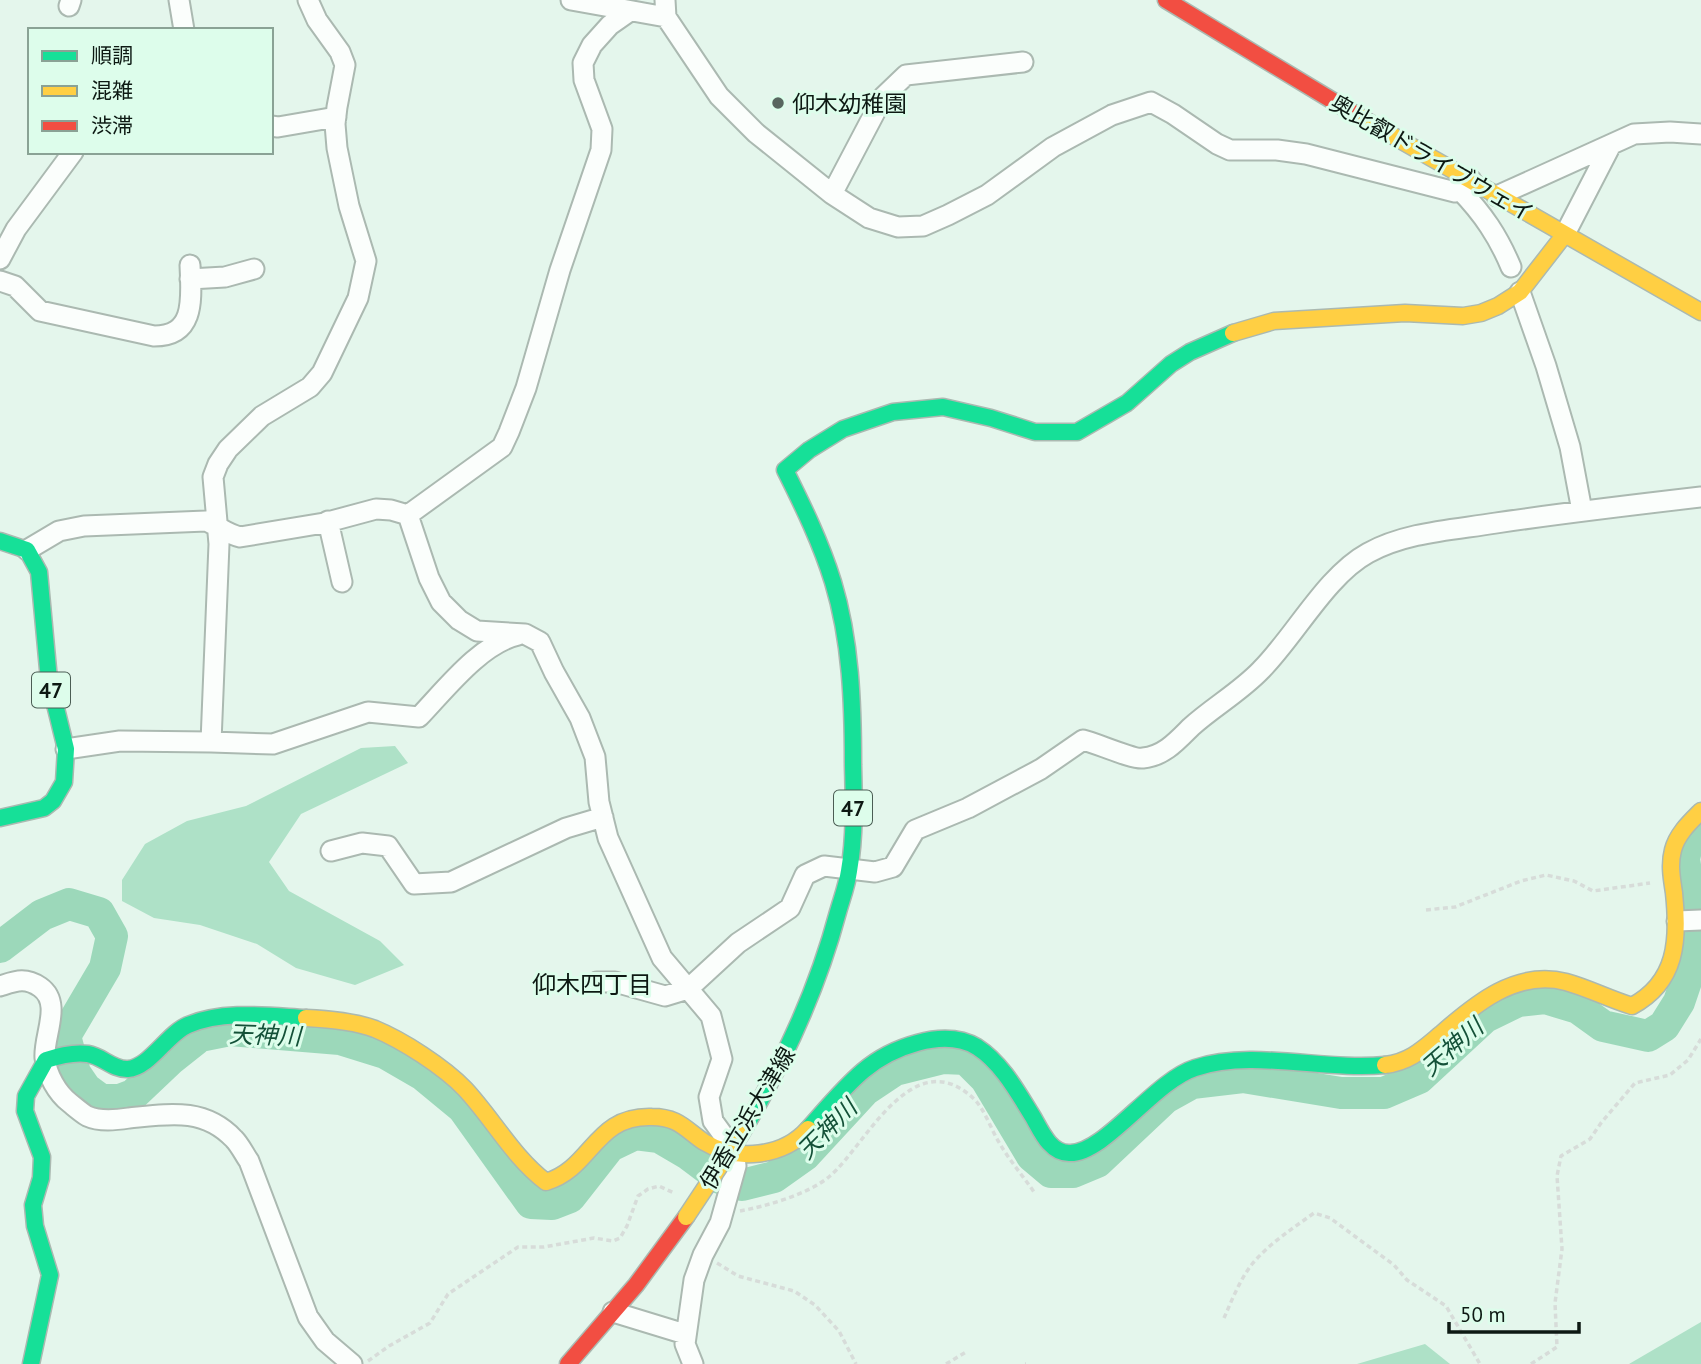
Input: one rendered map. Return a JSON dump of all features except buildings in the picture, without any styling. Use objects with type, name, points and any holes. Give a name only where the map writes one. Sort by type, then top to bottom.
[{"type":"street","points":[[179,0],[184,28]]},
{"type":"street","points":[[211,742],[219,544],[213,477],[228,449],[262,416],[310,387],[322,373],[358,298],[366,261],[348,206],[337,148],[336,117],[345,65],[308,0]]},
{"type":"street","points":[[572,0],[630,11],[665,9],[719,96],[756,133],[832,194],[869,218],[898,227],[923,226],[987,195],[1053,147],[1112,115],[1151,102],[1230,150],[1277,150],[1306,154],[1443,189],[1466,185],[1499,237],[1511,267]]},
{"type":"street","name":"奥比叡ドライブウェイ","points":[[1166,0],[1466,185],[1497,195],[1701,312]]},
{"type":"street","points":[[408,515],[502,447],[509,432],[526,388],[560,270],[601,150],[601,129],[584,80],[583,63],[592,46],[610,25],[630,11]]},
{"type":"street","points":[[832,194],[883,97],[906,75],[1023,62]]},
{"type":"street","points":[[273,126],[336,117]]},
{"type":"street","points":[[1497,195],[1634,134],[1701,134]]},
{"type":"street","points":[[1583,511],[1570,447],[1520,292],[1565,234],[1611,145]]},
{"type":"street","points":[[0,259],[16,229],[72,154]]},
{"type":"street","points":[[0,281],[15,286],[40,311],[154,336],[168,336],[181,326],[190,314],[190,272],[225,278],[254,269]]},
{"type":"street","name":"伊香立浜大津線","points":[[568,1364],[613,1312],[737,1150],[796,1036],[825,961],[849,868],[854,783],[853,702],[847,649],[833,582],[785,470],[809,450],[843,429],[893,412],[943,407],[1035,432],[1077,432],[1127,403],[1171,364],[1226,335],[1274,321],[1405,313],[1463,316],[1498,306],[1520,292]]},
{"type":"street","points":[[597,982],[615,982],[665,996],[688,989],[738,943],[790,908],[805,876],[824,866],[875,872],[893,867],[915,831],[968,808],[1041,769],[1083,740],[1141,759],[1158,754],[1175,744],[1191,727],[1260,671],[1329,587],[1350,565],[1368,553],[1399,540],[1428,533],[1701,497]]},
{"type":"street","points":[[0,541],[27,550],[59,531],[84,526],[186,521],[206,521],[227,534],[240,537],[376,509],[408,515]]},
{"type":"street","points":[[408,515],[429,578],[441,602],[458,620],[477,631],[526,634],[540,642],[580,718],[595,757],[598,802],[608,838],[662,958],[711,1016],[722,1059],[709,1097],[713,1121],[737,1150]]},
{"type":"street","points":[[328,521],[342,582]]},
{"type":"street","name":"47","points":[[0,818],[44,808],[53,801],[64,782],[66,748],[49,680],[39,572],[27,550]]},
{"type":"street","points":[[66,748],[120,741],[273,744],[368,712],[419,717],[484,651],[505,638],[526,634]]},
{"type":"street","points":[[30,1364],[50,1275],[35,1226],[33,1205],[41,1178],[42,1157],[25,1111],[26,1096],[52,1058],[89,1054],[117,1067],[130,1069],[143,1063],[171,1036],[187,1025],[214,1018],[250,1015],[326,1018],[374,1029],[433,1062],[479,1103],[531,1171],[546,1182],[563,1179],[606,1129],[634,1117],[660,1116],[675,1121],[709,1144],[758,1155],[784,1149],[805,1133],[834,1099],[872,1064],[904,1048],[929,1041],[954,1040],[975,1046],[998,1068],[1049,1143],[1061,1152],[1073,1153],[1111,1130],[1175,1076],[1195,1068],[1256,1062],[1343,1068],[1407,1061],[1466,1011],[1497,992],[1520,983],[1545,978],[1632,1006],[1650,996],[1664,977],[1688,921],[1671,869],[1672,850],[1683,829],[1701,811]]},
{"type":"street","points":[[331,851],[362,843],[388,846],[414,884],[451,882],[566,828],[603,817]]},
{"type":"street","points":[[0,986],[20,979],[32,982],[44,990],[51,1012],[54,1084],[68,1102],[87,1116],[110,1121],[179,1113],[218,1126],[234,1139],[249,1161],[309,1317],[325,1341],[352,1364]]},
{"type":"street","points":[[693,1364],[685,1344],[685,1334],[694,1280],[723,1213],[737,1150]]},
{"type":"street","points":[[613,1312],[685,1334]]},
{"type":"path","points":[[1426,910],[1455,907],[1521,881],[1546,875],[1574,881],[1593,891],[1640,886],[1658,881],[1671,869]]},
{"type":"path","points":[[1531,1364],[1557,1347],[1555,1303],[1562,1249],[1557,1176],[1561,1156],[1590,1139],[1635,1083],[1670,1075],[1688,1060],[1701,1039]]},
{"type":"path","points":[[723,1213],[779,1202],[828,1178],[877,1118],[896,1100],[920,1086],[940,1081],[960,1087],[976,1101],[999,1143],[1034,1192]]},
{"type":"path","points":[[363,1364],[430,1323],[448,1294],[518,1247],[544,1247],[594,1238],[613,1241],[620,1238],[638,1196],[648,1189],[659,1186],[685,1197]]},
{"type":"path","points":[[1224,1318],[1240,1283],[1252,1265],[1277,1239],[1314,1213],[1330,1218],[1394,1265],[1407,1280],[1446,1306],[1480,1364]]},
{"type":"path","points":[[703,1255],[738,1276],[794,1291],[815,1305],[839,1331],[856,1364]]},
{"type":"path","points":[[946,1364],[966,1352]]},
{"type":"path","points":[[956,1358],[957,1364]]},
{"type":"green space","points":[[395,746],[408,763],[301,814],[269,862],[289,891],[380,941],[404,965],[355,985],[296,968],[257,944],[200,925],[154,918],[122,901],[122,880],[145,844],[187,821],[246,806],[361,748]]},
{"type":"green space","points":[[1701,1322],[1701,1364],[1629,1364]]},
{"type":"green space","points":[[1425,1344],[1450,1364],[1357,1364]]},
{"type":"waterway","name":"天神川","points":[[0,947],[42,915],[69,904],[99,913],[112,936],[105,968],[65,1036],[75,1073],[86,1089],[101,1100],[120,1100],[133,1095],[200,1036],[230,1030],[340,1039],[385,1053],[423,1075],[463,1108],[531,1203],[552,1204],[570,1197],[610,1146],[635,1134],[659,1137],[720,1178],[742,1185],[774,1177],[805,1155],[865,1090],[895,1070],[943,1058],[966,1059],[986,1079],[1032,1156],[1051,1172],[1073,1172],[1097,1162],[1165,1098],[1192,1083],[1243,1077],[1341,1093],[1384,1093],[1419,1078],[1485,1017],[1518,1001],[1545,998],[1578,1008],[1603,1026],[1648,1036],[1664,1026],[1679,1002],[1694,958],[1695,931],[1684,859],[1688,840],[1700,825]]},
{"type":"traffic: fast","points":[[785,470],[809,450],[843,429],[893,412],[943,407],[1035,432],[1077,432],[1127,403],[1171,364],[1190,352],[1233,333]]},
{"type":"traffic: fast","points":[[741,1134],[785,1054],[809,999],[846,886],[852,845],[852,719],[844,627],[823,553],[785,470]]},
{"type":"traffic: fast","points":[[0,541],[27,550],[39,572],[49,680],[66,749],[64,782],[53,801],[44,808],[0,818]]},
{"type":"traffic: fast","points":[[31,1364],[50,1275],[35,1226],[33,1205],[41,1178],[42,1157],[25,1111],[26,1096],[46,1060],[88,1054],[128,1069],[151,1057],[181,1029],[202,1020],[246,1015],[306,1018]]},
{"type":"traffic: fast","points":[[808,1129],[848,1084],[874,1063],[902,1048],[933,1040],[963,1041],[986,1054],[1009,1079],[1051,1145],[1069,1153],[1083,1150],[1098,1142],[1163,1087],[1179,1075],[1195,1068],[1241,1060],[1385,1065]]},
{"type":"traffic: slow","points":[[1353,113],[1701,312]]},
{"type":"traffic: slow","points":[[1233,333],[1274,321],[1405,313],[1463,316],[1481,313],[1520,292],[1565,234]]},
{"type":"traffic: slow","points":[[1385,1065],[1416,1054],[1468,1011],[1498,992],[1531,980],[1566,982],[1632,1006],[1647,996],[1666,972],[1675,943],[1671,867],[1673,850],[1688,824],[1701,811]]},
{"type":"traffic: slow","points":[[306,1018],[367,1026],[422,1055],[465,1089],[523,1161],[546,1182],[574,1166],[605,1133],[618,1124],[633,1119],[668,1119],[717,1148],[745,1154],[759,1154],[786,1146],[808,1129]]},
{"type":"traffic: slow","points":[[686,1217],[741,1134]]},
{"type":"traffic: jam","points":[[1166,0],[1353,113]]},
{"type":"traffic: jam","points":[[568,1364],[636,1285],[686,1217]]},
{"type":"place","name":"仰木幼稚園","points":[[778,103]]},
{"type":"district","name":"仰木四丁目","points":[[592,984]]}]
